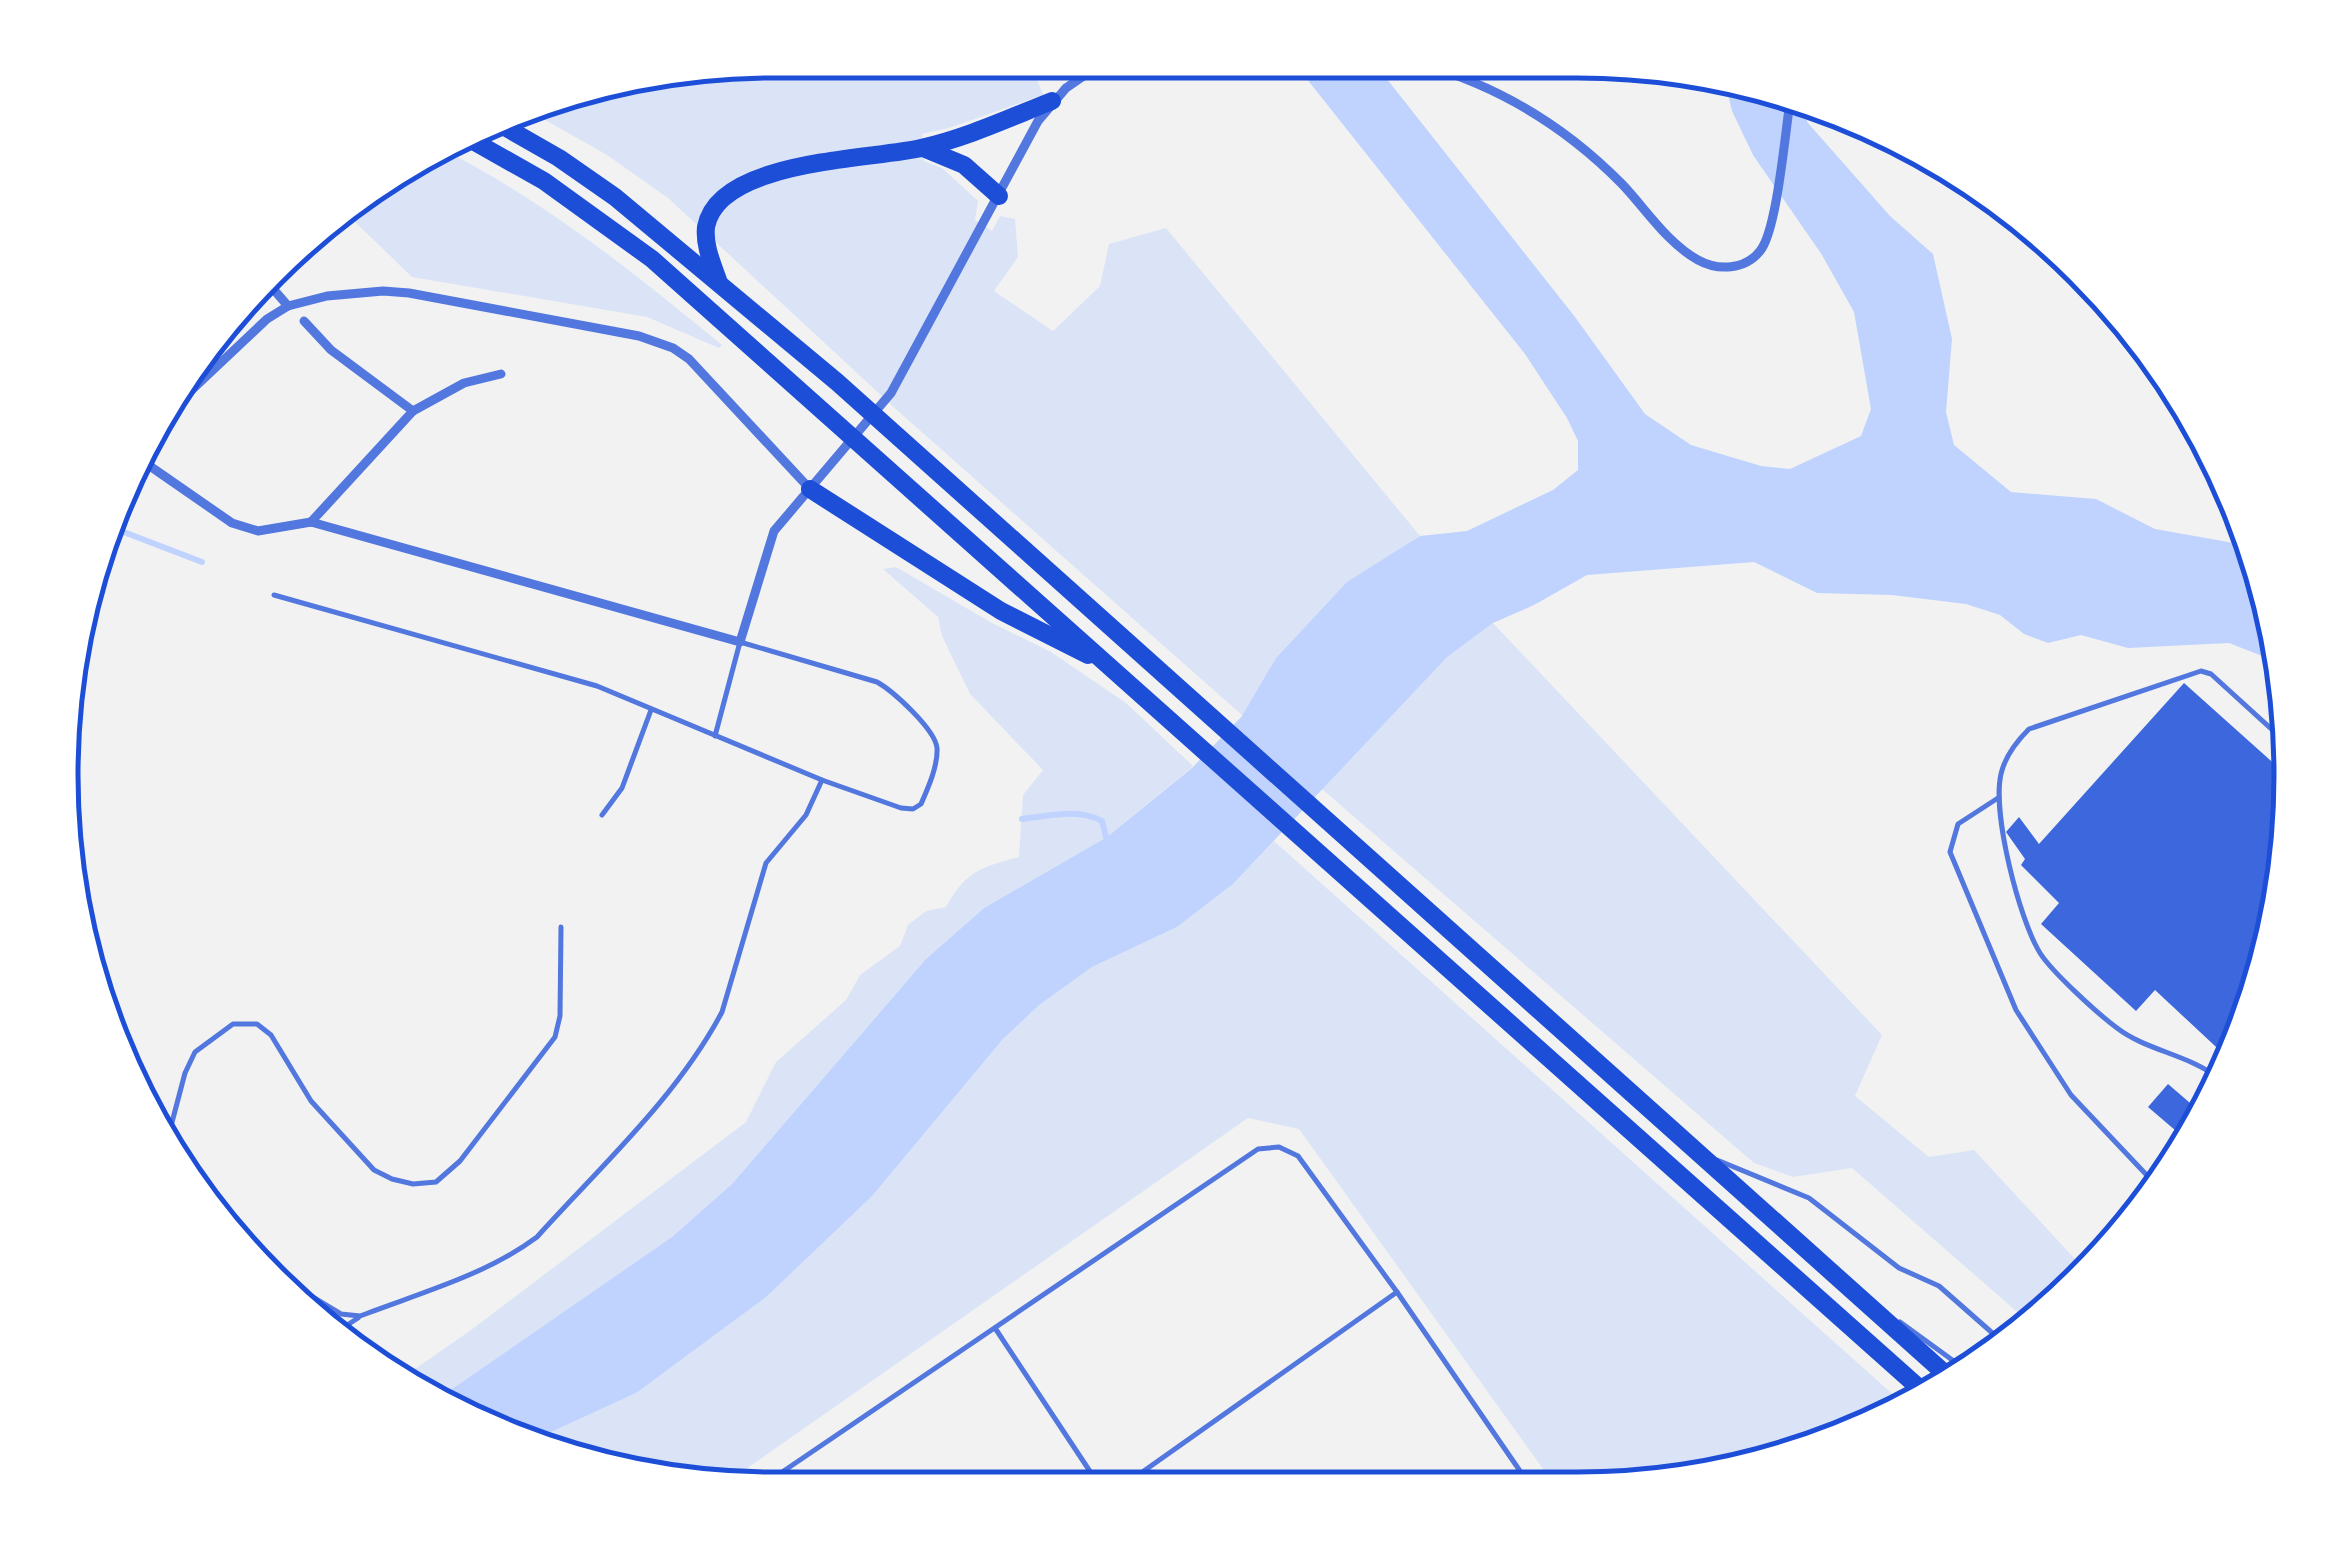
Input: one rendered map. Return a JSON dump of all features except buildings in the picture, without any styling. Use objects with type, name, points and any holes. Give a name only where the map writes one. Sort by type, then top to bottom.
[{"type":"highway","points":[[718,280],[706,226],[717,206],[744,184],[780,171],[922,148],[1052,101]]},
{"type":"highway","points":[[510,130],[592,180],[718,280],[836,382],[1941,1369]]},
{"type":"highway","points":[[478,144],[544,181],[614,230],[818,405],[1915,1384]]},
{"type":"highway","points":[[922,148],[964,165],[999,196]]},
{"type":"highway","points":[[810,488],[1001,611],[1111,667]]},
{"type":"street","points":[[149,466],[232,524],[258,530],[311,522],[740,642],[774,531],[891,393],[1038,122],[1052,101],[1079,78]]},
{"type":"street","points":[[1462,78],[1494,89],[1535,114],[1619,182],[1672,239],[1698,260],[1722,268],[1751,259],[1767,241],[1789,110]]},
{"type":"street","points":[[274,290],[288,306]]},
{"type":"street","points":[[195,387],[267,319],[288,306],[327,296],[396,292],[656,341],[689,359],[704,373],[810,488]]},
{"type":"street","points":[[304,321],[331,350],[413,411]]},
{"type":"street","points":[[311,522],[413,411],[464,383],[501,374]]},
{"type":"lane","points":[[274,595],[578,680],[822,780],[902,808],[913,809],[922,804],[938,751],[935,739],[894,691],[877,682],[740,642],[716,736]]},
{"type":"lane","points":[[2208,1072],[2180,1055],[2118,1029],[2042,957],[2030,936],[2004,838],[1998,798],[2001,771],[2012,747],[2029,729],[2202,671],[2211,674],[2273,731]]},
{"type":"lane","points":[[602,815],[622,788],[650,710]]},
{"type":"lane","points":[[347,1325],[360,1316],[515,1254],[537,1238],[682,1076],[722,1012],[766,863],[806,814],[822,780]]},
{"type":"lane","points":[[1998,798],[1958,824],[1950,852],[2016,1010],[2071,1095],[2147,1176]]},
{"type":"lane","points":[[172,1124],[185,1073],[195,1052],[232,1024],[257,1024],[271,1035],[311,1100],[374,1170],[413,1184],[436,1182],[460,1161],[555,1038],[560,1016],[561,927]]},
{"type":"lane","points":[[782,1472],[1258,1149],[1279,1147],[1298,1156],[1521,1472]]},
{"type":"lane","points":[[1701,1153],[1808,1198],[1899,1268],[1938,1286],[1993,1334]]},
{"type":"lane","points":[[1834,1274],[1954,1361]]},
{"type":"lane","points":[[1142,1472],[1397,1292]]},
{"type":"lane","points":[[313,1297],[341,1314],[360,1316]]},
{"type":"lane","points":[[995,1328],[1090,1472]]},
{"type":"shaded area","points":[[1037,78],[1043,95],[922,134],[924,161],[942,168],[978,201],[975,220],[992,231],[1000,216],[1015,219],[1018,257],[994,291],[1053,331],[1100,286],[1109,244],[1166,228],[1420,536],[1347,583],[1276,658],[1243,716],[898,411],[668,198],[607,155],[541,118],[639,91],[729,79]]},
{"type":"shaded area","points":[[454,155],[552,215],[722,345],[719,348],[647,317],[412,277],[353,220]]},
{"type":"shaded area","points":[[896,567],[1051,652],[1126,703],[1193,766],[1107,837],[984,908],[926,959],[732,1184],[672,1237],[449,1391],[413,1370],[746,1122],[776,1062],[846,1000],[860,975],[900,946],[908,925],[926,911],[946,907],[960,885],[976,872],[1019,857],[1023,795],[1043,770],[970,694],[942,636],[938,617],[883,569]]},
{"type":"shaded area","points":[[1493,623],[1882,1035],[1855,1096],[1929,1157],[1974,1150],[2076,1260],[2019,1313],[1852,1168],[1793,1177],[1754,1163],[1322,789],[1446,657]]},
{"type":"shaded area","points":[[1274,841],[1894,1396],[1802,1435],[1713,1458],[1623,1470],[1545,1472],[1299,1129],[1248,1118],[744,1471],[639,1458],[547,1434],[636,1393],[1038,1005],[1092,967],[1177,927],[1233,884]]},
{"type":"water","points":[[1306,78],[1386,78],[1575,317],[1645,414],[1691,445],[1761,466],[1790,469],[1861,436],[1871,409],[1854,312],[1822,255],[1753,155],[1728,94],[1804,115],[1890,216],[1933,254],[1952,339],[1946,412],[1954,445],[2011,492],[2096,499],[2155,529],[2235,543],[2264,657],[2229,643],[2128,648],[2081,635],[2048,643],[2024,634],[2000,615],[1966,604],[1892,595],[1817,593],[1754,562],[1587,575],[1493,623],[1447,657],[1233,884],[1177,927],[1092,967],[1039,1005],[1002,1040],[872,1196],[766,1297],[636,1393],[547,1434],[449,1391],[672,1237],[732,1184],[926,959],[984,908],[1107,837],[1193,767],[1242,716],[1276,658],[1347,582],[1420,536],[1467,531],[1553,490],[1578,470],[1578,441],[1525,354]]},
{"type":"waterway","points":[[122,531],[202,562]]},
{"type":"waterway","points":[[1022,819],[1063,814],[1093,817],[1102,821],[1107,841]]}]
